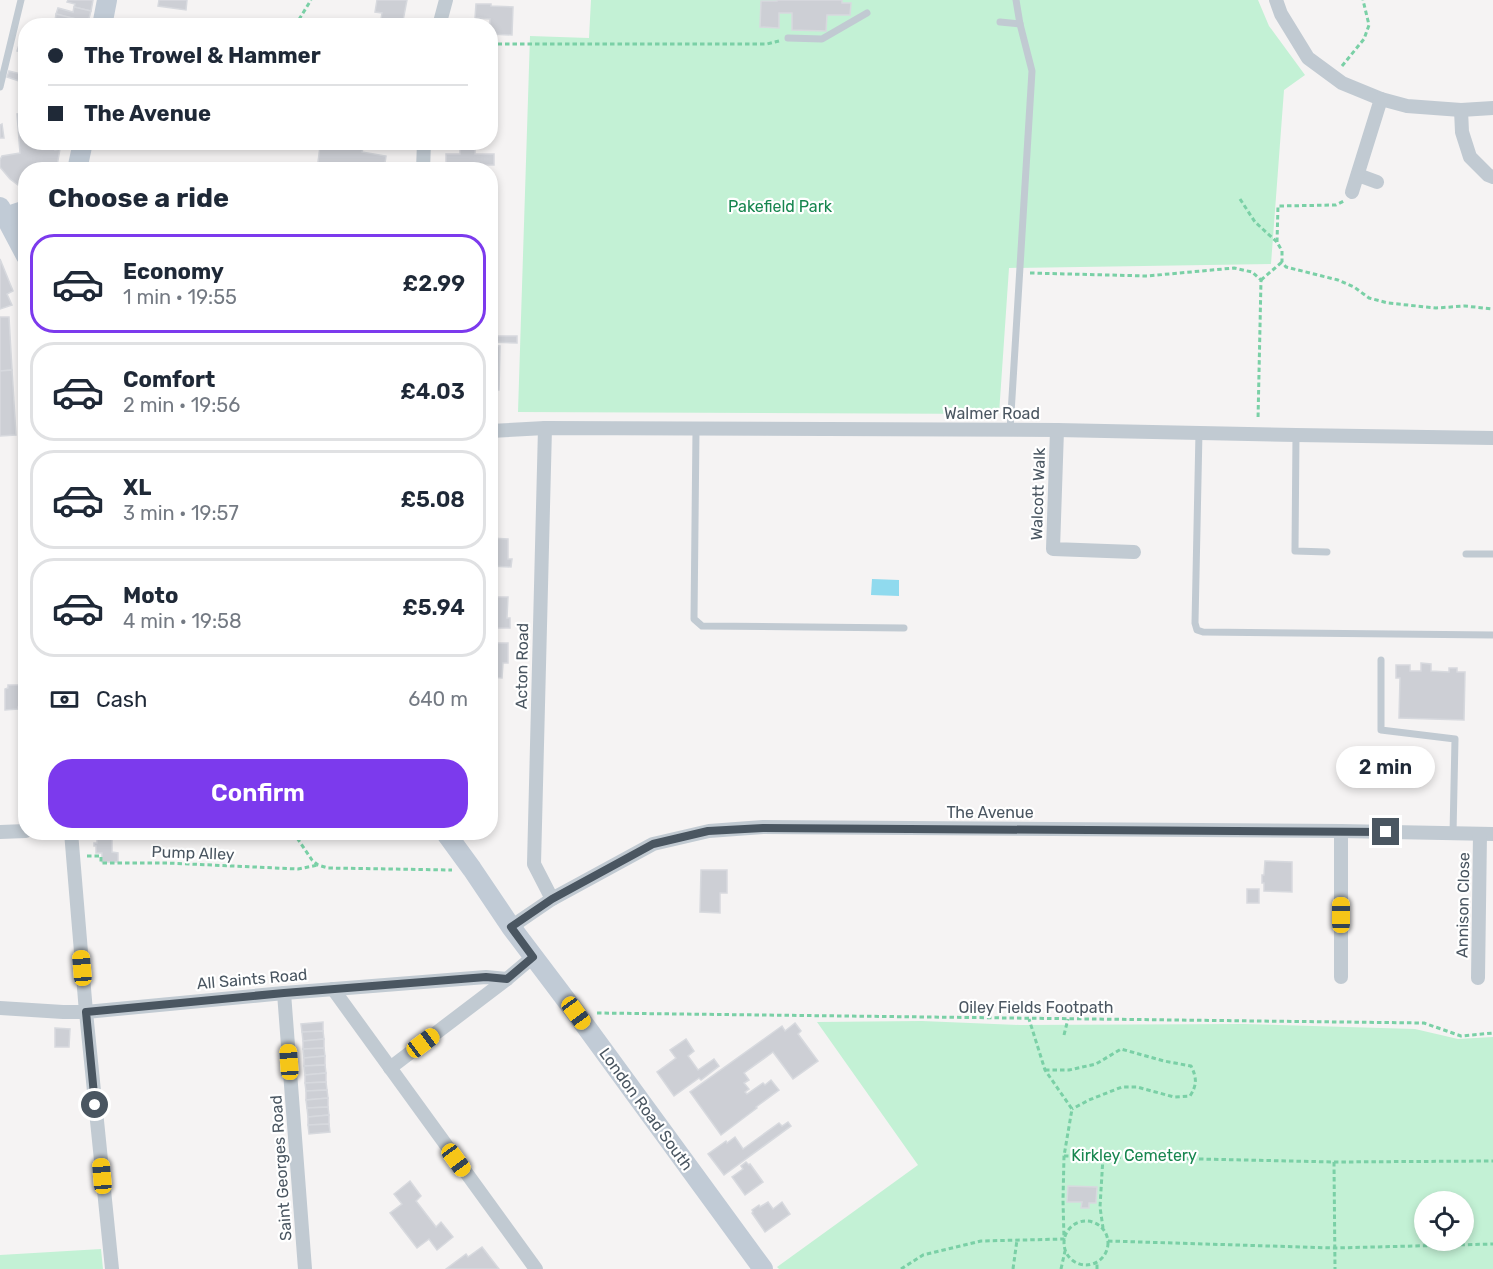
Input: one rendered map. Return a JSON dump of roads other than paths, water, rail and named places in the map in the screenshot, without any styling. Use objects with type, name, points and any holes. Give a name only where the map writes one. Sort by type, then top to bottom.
[{"type":"main road","points":[[104,18],[108,0]]},
{"type":"main road","points":[[18,211],[2,212],[18,241]]},
{"type":"main road","name":"London Road South","points":[[451,840],[511,927],[763,1269]]},
{"type":"street","points":[[442,18],[446,0]]},
{"type":"street","points":[[1276,0],[1281,14],[1308,58],[1342,83],[1381,99],[1407,106],[1461,110],[1493,108]]},
{"type":"street","points":[[1352,192],[1381,99]]},
{"type":"street","points":[[1461,110],[1462,132],[1470,157],[1488,176],[1493,177]]},
{"type":"street","points":[[1358,175],[1377,182]]},
{"type":"street","name":"Acton Road","points":[[544,429],[534,864],[552,899]]},
{"type":"street","name":"Walmer Road","points":[[498,431],[1057,430],[1493,438]]},
{"type":"street","name":"Walcott Walk","points":[[1057,430],[1053,549],[1134,552]]},
{"type":"street","name":"The Avenue","points":[[511,927],[552,899],[653,844],[708,831],[774,828],[1487,834]]},
{"type":"street","points":[[0,832],[18,831]]},
{"type":"street","points":[[1341,831],[1341,977]]},
{"type":"street","name":"Annison Close","points":[[1478,978],[1487,834]]},
{"type":"street","points":[[71,840],[112,1269]]},
{"type":"street","points":[[390,1068],[533,957]]},
{"type":"street","name":"All Saints Road","points":[[0,1008],[86,1012],[333,988],[486,977],[507,979]]},
{"type":"street","points":[[333,988],[536,1269]]},
{"type":"street","name":"Saint Georges Road","points":[[284,993],[305,1269]]},
{"type":"lane","points":[[0,87],[21,0]]},
{"type":"lane","points":[[1010,430],[1032,71],[1016,0]]},
{"type":"lane","points":[[788,38],[822,39],[867,13]]},
{"type":"lane","points":[[1000,22],[1020,24]]},
{"type":"lane","points":[[696,430],[694,619],[702,626],[904,628]]},
{"type":"lane","points":[[1199,432],[1195,623],[1197,630],[1203,632],[1493,635]]},
{"type":"lane","points":[[1296,435],[1295,551],[1327,552]]},
{"type":"lane","points":[[1466,554],[1493,554]]},
{"type":"lane","points":[[1381,660],[1381,730],[1455,739],[1453,834]]},
{"type":"water","points":[[872,579],[899,580],[899,596],[871,595]]},
{"type":"park label","name":"Pakefield Park","points":[[780,206]]},
{"type":"park label","name":"Kirkley Cemetery","points":[[1134,1155]]}]
